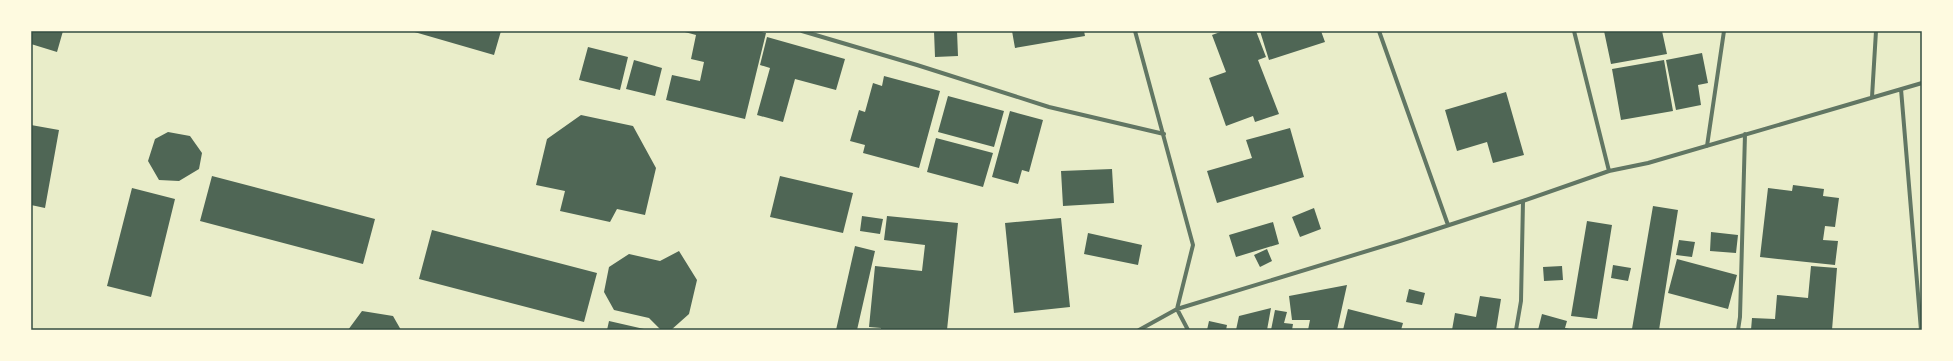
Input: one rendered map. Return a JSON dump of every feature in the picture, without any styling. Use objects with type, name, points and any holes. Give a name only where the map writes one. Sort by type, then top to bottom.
[{"type":"street","points":[[802,31],[917,65],[1049,107],[1164,134]]},
{"type":"street","points":[[1135,31],[1164,134],[1192,245],[1177,309],[1188,330]]},
{"type":"street","points":[[1379,31],[1448,225]]},
{"type":"street","points":[[1574,31],[1609,171]]},
{"type":"street","points":[[1707,146],[1724,31]]},
{"type":"street","points":[[1872,98],[1876,31]]},
{"type":"street","points":[[1139,330],[1177,309],[1448,225],[1609,171],[1707,146],[1922,83]]},
{"type":"street","points":[[1901,89],[1921,330]]},
{"type":"street","points":[[1738,330],[1740,317],[1745,134]]},
{"type":"street","points":[[1516,330],[1521,301],[1523,201]]},
{"type":"building","points":[[31,31],[63,31],[57,52],[31,44]]},
{"type":"building","points":[[411,31],[501,31],[494,55]]},
{"type":"building","points":[[681,31],[756,31],[766,33],[745,119],[666,100],[672,75],[700,81],[704,62],[691,59],[696,35]]},
{"type":"building","points":[[934,31],[957,31],[958,56],[935,57]]},
{"type":"building","points":[[1012,31],[1084,31],[1085,36],[1015,48]]},
{"type":"building","points":[[1223,31],[1256,31],[1266,57],[1258,60],[1279,114],[1255,122],[1253,116],[1226,126],[1209,78],[1226,72],[1212,35]]},
{"type":"building","points":[[1260,31],[1321,31],[1325,42],[1269,60]]},
{"type":"building","points":[[1604,31],[1662,31],[1667,54],[1611,64]]},
{"type":"building","points":[[767,37],[845,59],[836,90],[795,79],[783,122],[757,115],[770,68],[760,65]]},
{"type":"building","points":[[588,47],[628,57],[620,90],[579,80]]},
{"type":"building","points":[[1702,53],[1708,83],[1698,85],[1701,105],[1676,110],[1666,60]]},
{"type":"building","points":[[634,60],[662,68],[655,96],[626,89]]},
{"type":"building","points":[[1664,60],[1673,111],[1621,120],[1612,69]]},
{"type":"building","points":[[884,76],[940,91],[919,168],[863,153],[865,145],[850,141],[859,110],[865,112],[873,83],[882,86]]},
{"type":"building","points":[[1506,92],[1524,155],[1493,163],[1487,142],[1457,151],[1445,110]]},
{"type":"building","points":[[948,96],[1004,111],[994,147],[938,132]]},
{"type":"building","points":[[1010,111],[1043,120],[1029,172],[1022,170],[1018,184],[992,177]]},
{"type":"building","points":[[581,115],[633,126],[656,168],[645,215],[617,209],[610,222],[560,211],[565,191],[536,185],[547,139]]},
{"type":"building","points":[[31,125],[59,130],[45,208],[31,205]]},
{"type":"building","points":[[1290,128],[1304,177],[1217,203],[1207,171],[1252,158],[1246,140]]},
{"type":"building","points":[[168,132],[190,136],[202,153],[199,169],[179,181],[159,180],[148,161],[155,139]]},
{"type":"building","points":[[936,138],[993,153],[983,187],[927,172]]},
{"type":"building","points":[[1112,169],[1114,203],[1063,206],[1061,171]]},
{"type":"building","points":[[212,176],[375,219],[363,264],[200,221]]},
{"type":"building","points":[[780,176],[853,193],[843,233],[770,217]]},
{"type":"building","points":[[1793,185],[1824,189],[1823,196],[1839,198],[1835,227],[1825,226],[1823,240],[1838,241],[1835,265],[1760,257],[1768,188],[1792,191]]},
{"type":"building","points":[[132,188],[175,199],[151,297],[107,286]]},
{"type":"building","points":[[1653,206],[1678,210],[1659,330],[1637,330],[1632,329]]},
{"type":"building","points":[[1314,208],[1321,229],[1300,237],[1292,217]]},
{"type":"building","points":[[862,216],[883,219],[880,234],[860,231]]},
{"type":"building","points":[[887,216],[958,223],[947,330],[881,330],[881,328],[869,327],[875,266],[922,271],[925,245],[884,240]]},
{"type":"building","points":[[1061,218],[1070,307],[1014,313],[1005,223]]},
{"type":"building","points":[[1587,221],[1612,225],[1597,319],[1571,316]]},
{"type":"building","points":[[1273,222],[1279,244],[1236,257],[1229,235]]},
{"type":"building","points":[[432,230],[597,273],[584,322],[419,279]]},
{"type":"building","points":[[1711,232],[1738,235],[1736,253],[1710,251]]},
{"type":"building","points":[[1088,233],[1142,245],[1138,265],[1084,254]]},
{"type":"building","points":[[1679,240],[1695,242],[1692,257],[1676,255]]},
{"type":"building","points":[[855,246],[875,251],[857,330],[836,330]]},
{"type":"building","points":[[1267,249],[1272,261],[1260,267],[1254,255]]},
{"type":"building","points":[[679,251],[697,280],[689,314],[671,330],[661,330],[649,318],[614,310],[604,292],[609,267],[629,254],[660,261]]},
{"type":"building","points":[[1677,259],[1737,275],[1728,309],[1668,293]]},
{"type":"building","points":[[1613,265],[1631,268],[1628,281],[1611,278]]},
{"type":"building","points":[[1562,266],[1563,280],[1544,281],[1543,267]]},
{"type":"building","points":[[1811,266],[1837,268],[1832,330],[1751,330],[1752,318],[1775,319],[1777,295],[1808,298]]},
{"type":"building","points":[[1347,285],[1337,330],[1308,330],[1310,320],[1292,320],[1289,296]]},
{"type":"building","points":[[1409,289],[1425,293],[1422,305],[1406,302]]},
{"type":"building","points":[[1480,296],[1501,299],[1496,330],[1452,330],[1455,313],[1476,317]]},
{"type":"building","points":[[1271,308],[1267,330],[1236,330],[1239,316]]},
{"type":"building","points":[[1348,309],[1403,323],[1401,330],[1343,330]]},
{"type":"building","points":[[1275,310],[1287,312],[1284,323],[1293,324],[1292,330],[1271,330]]},
{"type":"building","points":[[362,311],[393,316],[401,330],[348,330]]},
{"type":"building","points":[[1542,314],[1567,321],[1565,328],[1573,330],[1538,330]]},
{"type":"building","points":[[609,321],[644,329],[644,330],[607,330]]},
{"type":"building","points":[[1209,321],[1227,325],[1226,330],[1207,330]]}]
